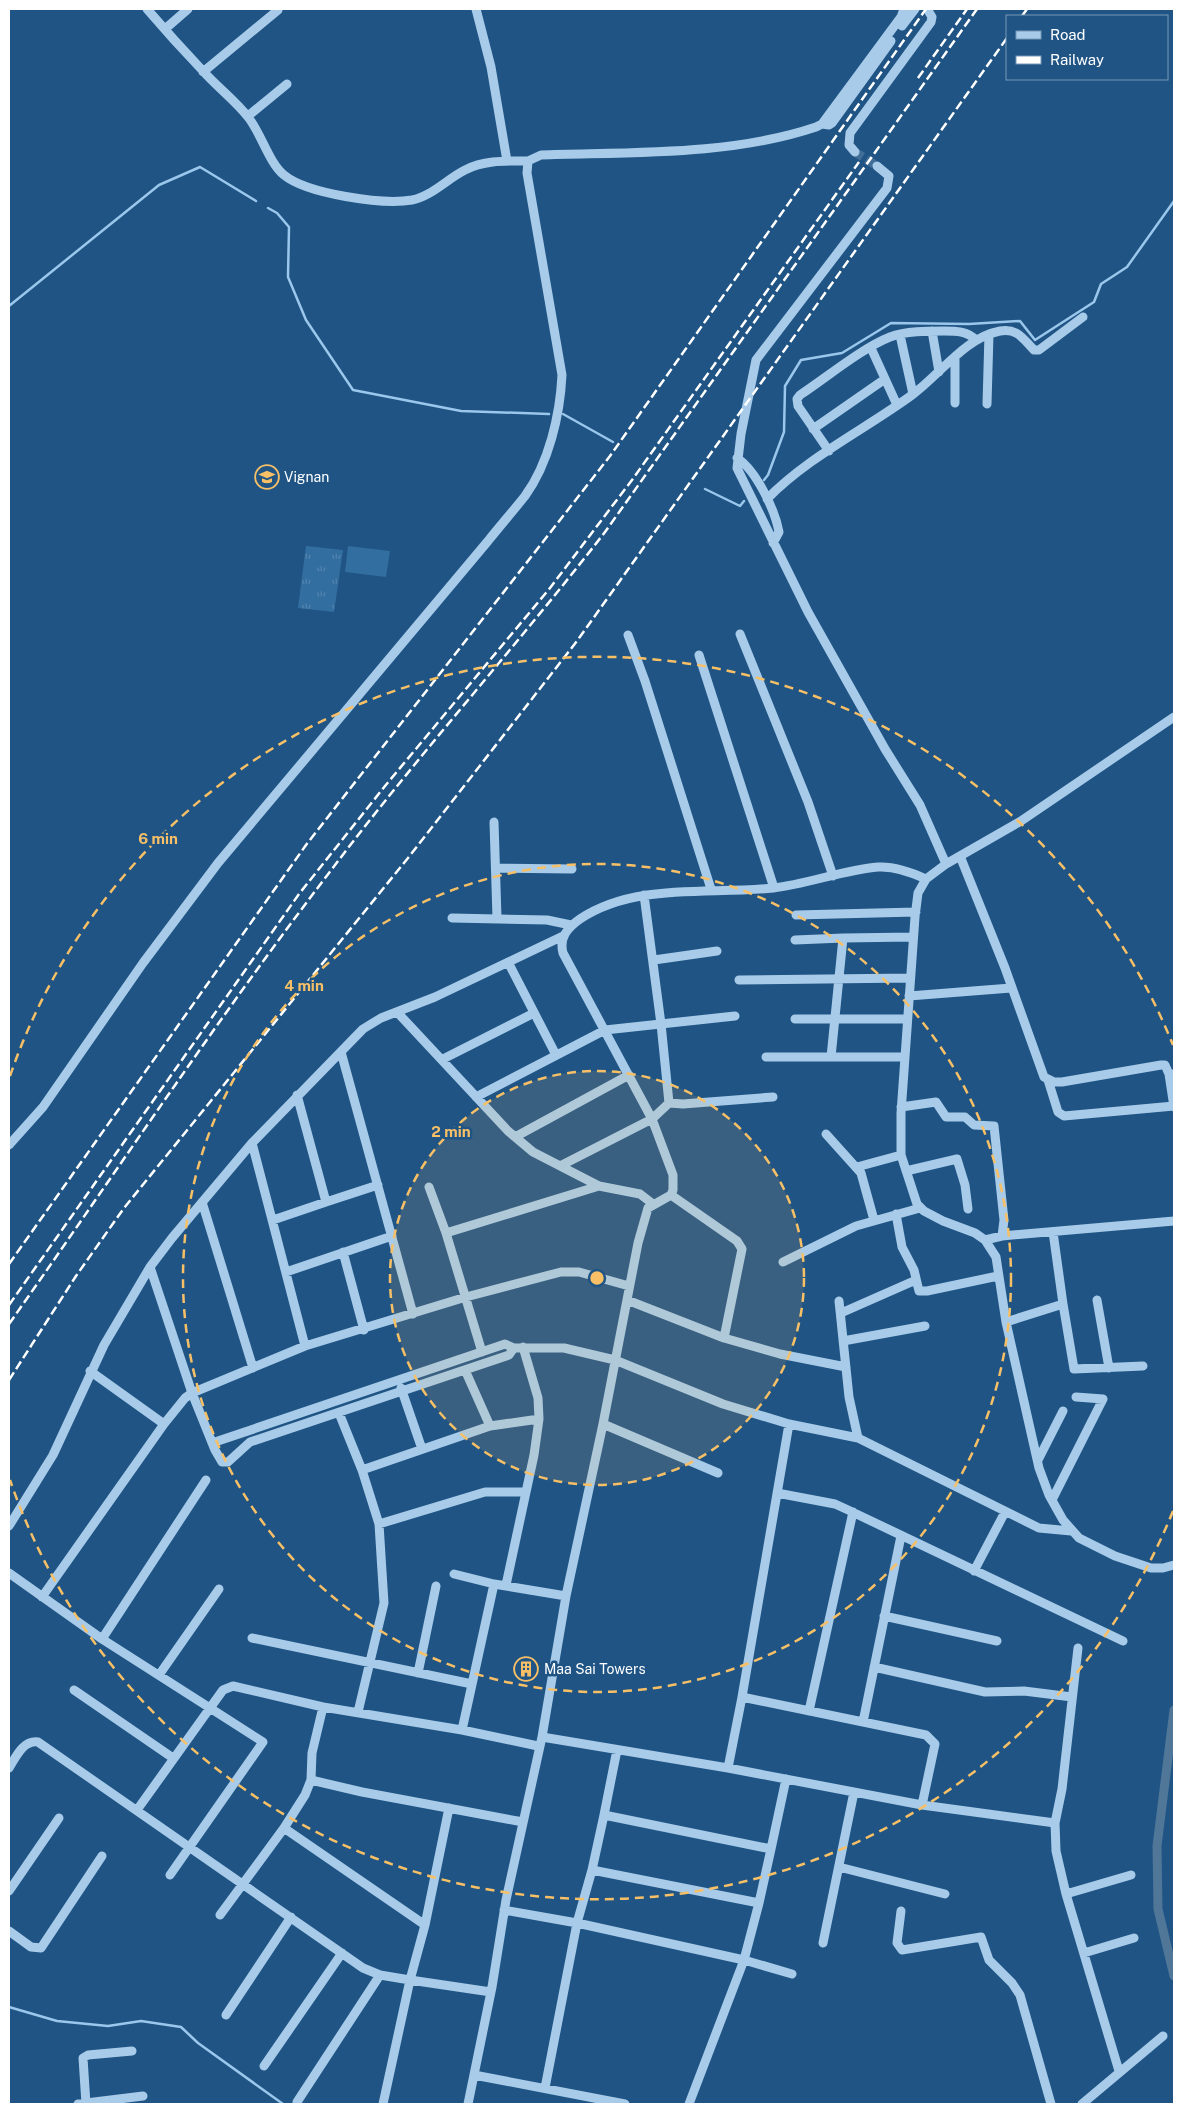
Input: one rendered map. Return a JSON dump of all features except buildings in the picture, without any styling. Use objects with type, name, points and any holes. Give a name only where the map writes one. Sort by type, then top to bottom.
[{"type":"street","points":[[147,9],[204,72],[248,116],[263,138],[278,168],[285,176],[299,183],[355,198],[390,203],[414,199],[428,194],[475,165],[507,161],[528,161],[541,155],[680,151],[771,139],[822,124],[829,125],[915,9]]},
{"type":"street","points":[[165,29],[188,9]]},
{"type":"street","points":[[476,9],[491,67],[507,161]]},
{"type":"street","points":[[822,124],[902,17],[904,9]]},
{"type":"street","points":[[204,72],[278,10]]},
{"type":"street","points":[[855,152],[850,145],[850,133],[931,22],[932,17],[929,12]]},
{"type":"street","points":[[248,116],[287,84]]},
{"type":"street","points":[[9,1144],[43,1107],[137,970],[202,883],[366,684],[488,541],[525,495],[534,480],[546,452],[561,400],[562,375],[527,173],[528,161]]},
{"type":"street","points":[[877,166],[889,176],[887,188],[756,360],[737,458],[737,468],[808,612],[920,805],[946,864]]},
{"type":"street","points":[[767,499],[789,478],[913,394],[976,340],[989,334],[1011,330],[1018,333],[1034,350],[1039,350],[1083,317]]},
{"type":"street","points":[[829,451],[798,406],[796,399],[871,348],[900,335],[932,331],[966,333],[976,340]]},
{"type":"street","points":[[932,331],[939,372]]},
{"type":"street","points":[[987,404],[989,334]]},
{"type":"street","points":[[900,335],[913,394]]},
{"type":"street","points":[[871,348],[897,405]]},
{"type":"street","points":[[955,357],[955,403]]},
{"type":"street","points":[[814,429],[885,379]]},
{"type":"street","points":[[737,458],[748,466],[767,499],[779,532],[773,543]]},
{"type":"street","points":[[740,634],[808,802],[833,876]]},
{"type":"street","points":[[628,635],[645,681],[711,890]]},
{"type":"street","points":[[700,655],[774,888]]},
{"type":"street","points":[[1174,717],[1021,821],[946,864],[926,879],[918,893],[913,938],[901,1106],[901,1155],[920,1208],[942,1221],[975,1233],[985,1240],[996,1257],[1006,1322],[1038,1460],[1052,1500],[1071,1531],[1095,1547],[1136,1563],[1157,1568],[1174,1565]]},
{"type":"street","points":[[494,822],[497,918]]},
{"type":"street","points":[[960,856],[1012,988],[1041,1072],[1048,1080],[1058,1112],[1064,1116],[1174,1106],[1171,1074],[1161,1065],[1062,1082],[1048,1080]]},
{"type":"street","points":[[468,2104],[491,1992],[504,1910],[538,1746],[542,1736],[566,1596],[645,1213],[653,1204],[671,1195],[673,1190],[673,1175],[652,1119],[563,953],[560,943],[571,925],[608,904],[644,895],[774,888],[878,867],[911,872],[926,879]]},
{"type":"street","points":[[496,868],[572,868]]},
{"type":"street","points":[[644,895],[654,960],[669,1103]]},
{"type":"street","points":[[796,915],[916,912]]},
{"type":"street","points":[[452,918],[547,920],[571,925]]},
{"type":"street","points":[[9,1526],[53,1455],[90,1371],[150,1267],[252,1143],[297,1095],[341,1052],[362,1028],[435,997],[563,936]]},
{"type":"street","points":[[831,1057],[843,938]]},
{"type":"street","points":[[795,940],[913,938]]},
{"type":"street","points":[[654,960],[717,951]]},
{"type":"street","points":[[508,962],[556,1055]]},
{"type":"street","points":[[739,980],[910,978]]},
{"type":"street","points":[[909,996],[1012,988]]},
{"type":"street","points":[[397,1012],[476,1097],[533,1152],[599,1186],[640,1194],[653,1204]]},
{"type":"street","points":[[443,1060],[534,1013]]},
{"type":"street","points":[[476,1097],[605,1030],[735,1016]]},
{"type":"street","points":[[795,1019],[907,1019]]},
{"type":"street","points":[[341,1052],[414,1314]]},
{"type":"street","points":[[766,1057],[904,1057]]},
{"type":"street","points":[[516,1137],[629,1075]]},
{"type":"street","points":[[297,1095],[326,1202]]},
{"type":"street","points":[[560,1166],[652,1119],[669,1103],[683,1104],[773,1097]]},
{"type":"street","points":[[901,1106],[936,1102],[946,1117],[964,1117],[974,1125],[990,1124],[994,1126],[1004,1220],[1002,1236]]},
{"type":"street","points":[[826,1134],[857,1167],[864,1181],[874,1220]]},
{"type":"street","points":[[252,1143],[305,1346]]},
{"type":"street","points":[[857,1167],[901,1155]]},
{"type":"street","points":[[906,1171],[957,1159],[965,1185],[968,1209]]},
{"type":"street","points":[[273,1220],[378,1185]]},
{"type":"street","points":[[446,1233],[599,1186]]},
{"type":"street","points":[[429,1187],[446,1233],[482,1352]]},
{"type":"street","points":[[671,1195],[737,1240],[742,1249],[724,1338]]},
{"type":"street","points":[[202,1202],[253,1368]]},
{"type":"street","points":[[782,1262],[828,1239],[874,1220],[920,1208]]},
{"type":"street","points":[[896,1214],[902,1247],[914,1270],[918,1290],[927,1291],[998,1276]]},
{"type":"street","points":[[985,1240],[1002,1236],[1174,1220]]},
{"type":"street","points":[[1053,1232],[1074,1369],[1143,1366]]},
{"type":"street","points":[[286,1272],[392,1236]]},
{"type":"street","points":[[343,1252],[364,1330]]},
{"type":"street","points":[[150,1267],[192,1393],[212,1443],[222,1462],[228,1462],[250,1442],[509,1355],[519,1348]]},
{"type":"street","points":[[42,1596],[164,1424],[185,1398],[192,1393],[305,1346],[364,1330],[466,1297],[571,1272],[580,1272],[629,1286]]},
{"type":"street","points":[[841,1313],[916,1280]]},
{"type":"street","points":[[627,1300],[724,1338],[780,1354],[846,1367]]},
{"type":"street","points":[[1097,1300],[1109,1368]]},
{"type":"street","points":[[839,1301],[849,1397],[858,1438]]},
{"type":"street","points":[[1006,1322],[1064,1304]]},
{"type":"street","points":[[843,1341],[925,1326]]},
{"type":"street","points":[[212,1443],[505,1344],[519,1348],[564,1348],[615,1360],[723,1404],[789,1424],[858,1438],[1039,1528],[1071,1531]]},
{"type":"street","points":[[506,1585],[524,1492],[534,1455],[539,1419],[538,1398],[519,1348]]},
{"type":"street","points":[[465,1370],[490,1426]]},
{"type":"street","points":[[90,1371],[164,1424]]},
{"type":"street","points":[[398,1380],[422,1449]]},
{"type":"street","points":[[1052,1500],[1103,1399],[1076,1397]]},
{"type":"street","points":[[1038,1460],[1064,1411]]},
{"type":"street","points":[[339,1413],[362,1470],[379,1524],[384,1603],[368,1663],[358,1712]]},
{"type":"street","points":[[362,1470],[490,1426],[539,1419]]},
{"type":"street","points":[[603,1424],[718,1473]]},
{"type":"street","points":[[728,1768],[789,1424]]},
{"type":"street","points":[[102,1639],[206,1480]]},
{"type":"street","points":[[379,1524],[486,1492],[524,1492]]},
{"type":"street","points":[[777,1493],[835,1504],[1123,1640]]},
{"type":"street","points":[[809,1711],[853,1512]]},
{"type":"street","points":[[974,1571],[1005,1512]]},
{"type":"street","points":[[862,1722],[901,1536]]},
{"type":"street","points":[[9,1573],[102,1639],[263,1742],[170,1876]]},
{"type":"street","points":[[454,1574],[494,1584],[566,1596]]},
{"type":"street","points":[[462,1730],[494,1584]]},
{"type":"street","points":[[418,1673],[436,1586]]},
{"type":"street","points":[[159,1675],[219,1589]]},
{"type":"street","points":[[884,1616],[997,1641]]},
{"type":"street","points":[[252,1638],[472,1684]]},
{"type":"street","points":[[1078,1648],[1062,1789],[1055,1823],[1056,1851],[1066,1894],[1119,2071]]},
{"type":"street","points":[[874,1667],[985,1692],[1024,1691],[1072,1697]]},
{"type":"street","points":[[137,1810],[223,1690],[233,1686],[323,1707],[462,1730],[538,1746]]},
{"type":"street","points":[[74,1690],[173,1758]]},
{"type":"street","points":[[742,1697],[926,1735],[933,1740],[934,1750],[922,1805]]},
{"type":"street","points":[[220,1915],[284,1828],[305,1795],[311,1780],[312,1754],[323,1707]]},
{"type":"street","points":[[542,1736],[728,1768],[922,1805],[1055,1823]]},
{"type":"street","points":[[9,1768],[24,1746],[28,1743],[38,1742],[363,1968],[380,1975],[491,1992]]},
{"type":"street","points":[[545,2088],[578,1923],[592,1870],[617,1750]]},
{"type":"street","points":[[689,2104],[744,1960],[759,1903],[786,1779]]},
{"type":"street","points":[[311,1780],[523,1822]]},
{"type":"street","points":[[823,1943],[854,1792]]},
{"type":"street","points":[[383,2104],[410,1980],[425,1925],[449,1808]]},
{"type":"street","points":[[604,1815],[771,1849]]},
{"type":"street","points":[[9,1891],[59,1818]]},
{"type":"street","points":[[284,1828],[425,1925]]},
{"type":"street","points":[[9,1931],[31,1947],[40,1948],[102,1856]]},
{"type":"street","points":[[838,1868],[945,1894]]},
{"type":"street","points":[[592,1870],[759,1903]]},
{"type":"street","points":[[1066,1894],[1132,1874]]},
{"type":"street","points":[[504,1910],[578,1923],[744,1960],[792,1974]]},
{"type":"street","points":[[901,1911],[897,1943],[902,1950],[981,1937],[989,1960],[1012,1983],[1020,1995],[1051,2104]]},
{"type":"street","points":[[226,2015],[291,1917]]},
{"type":"street","points":[[1084,1953],[1134,1938]]},
{"type":"street","points":[[264,2066],[342,1953]]},
{"type":"street","points":[[296,2102],[380,1975]]},
{"type":"street","points":[[1082,2104],[1163,2036]]},
{"type":"street","points":[[132,2051],[88,2054],[83,2058],[83,2103],[143,2096]]},
{"type":"street","points":[[474,2074],[625,2104]]},
{"type":"green space","points":[[306,546],[343,550],[334,612],[298,608]]},
{"type":"green space","points":[[348,546],[390,551],[386,577],[345,572]]},
{"type":"waterway","points":[[9,306],[159,185],[200,167],[256,201]]},
{"type":"waterway","points":[[764,480],[768,475],[784,432],[785,386],[801,360],[842,353],[891,323],[969,324],[1020,321],[1035,340],[1094,302],[1101,284],[1127,267],[1174,201]]},
{"type":"waterway","points":[[268,208],[277,213],[289,227],[288,277],[306,320],[353,390],[461,411],[549,414]]},
{"type":"waterway","points":[[563,414],[613,442]]},
{"type":"waterway","points":[[705,489],[740,506],[744,501]]},
{"type":"waterway","points":[[1174,1710],[1157,1846],[1158,1909],[1174,1976]]},
{"type":"waterway","points":[[9,2007],[57,2021],[108,2026],[141,2021],[181,2027],[198,2043],[283,2104]]},
{"type":"tunnel","points":[[855,152],[877,166]]},
{"type":"railway","points":[[9,1264],[306,845],[610,456],[926,9]]},
{"type":"railway","points":[[918,78],[967,9]]},
{"type":"railway","points":[[9,1324],[206,1040],[287,928],[362,829],[605,532],[977,9]]},
{"type":"railway","points":[[1023,15],[1027,9]]},
{"type":"railway","points":[[9,1380],[76,1276],[124,1208],[408,858],[577,641],[1006,39]]},
{"type":"railway","points":[[9,1305],[299,894],[385,786],[550,588],[632,480],[859,162]]},
{"type":"place","name":"Vignan","points":[[267,477]]},
{"type":"place","name":"Maa Sai Towers","points":[[526,1669]]}]
